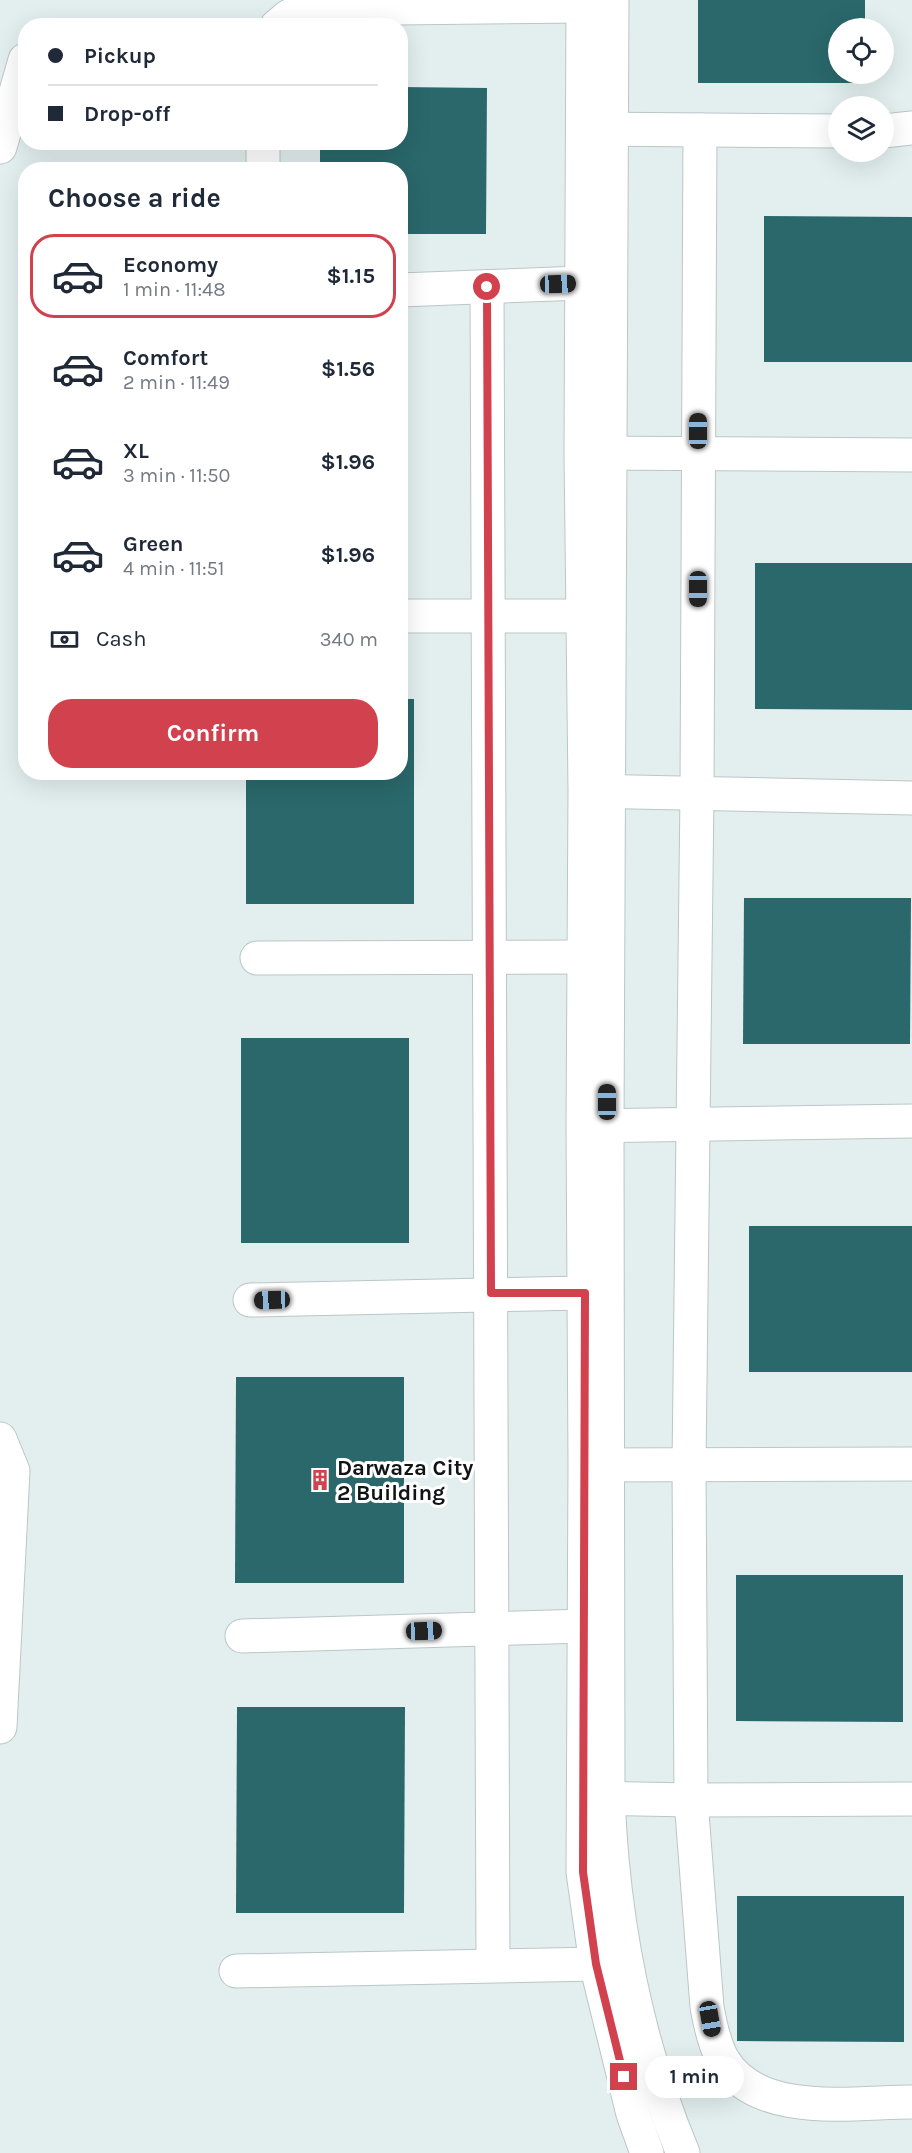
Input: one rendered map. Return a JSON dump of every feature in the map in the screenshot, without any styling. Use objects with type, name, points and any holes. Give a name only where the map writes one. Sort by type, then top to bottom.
[{"type":"street","points":[[287,18],[306,9],[593,2],[598,129],[595,1126],[597,1465],[595,1797],[583,1872],[596,1964],[633,2114],[647,2153]]},
{"type":"street","points":[[0,147],[18,84]]},
{"type":"street","points":[[894,130],[912,128]]},
{"type":"street","points":[[598,129],[828,131]]},
{"type":"street","points":[[598,129],[582,283],[596,453],[583,616],[597,791],[583,957],[595,1126],[585,1293],[597,1465],[585,1626],[595,1797],[642,2030],[660,2094],[683,2153]]},
{"type":"street","points":[[700,130],[697,793],[689,1464],[692,1800],[707,2007],[712,2032],[723,2060],[744,2083],[771,2098],[802,2103],[912,2102]]},
{"type":"street","points":[[408,290],[582,283]]},
{"type":"street","points":[[487,287],[493,1964]]},
{"type":"street","points":[[596,453],[912,455]]},
{"type":"street","points":[[408,616],[583,616]]},
{"type":"street","points":[[597,791],[912,798]]},
{"type":"street","points":[[257,958],[583,957]]},
{"type":"street","points":[[595,1126],[912,1121]]},
{"type":"street","points":[[250,1300],[491,1293],[585,1293]]},
{"type":"street","points":[[0,1439],[14,1471],[0,1728]]},
{"type":"street","points":[[597,1465],[912,1464]]},
{"type":"street","points":[[242,1636],[585,1626]]},
{"type":"street","points":[[595,1797],[692,1800],[912,1798]]},
{"type":"street","points":[[236,1971],[493,1964],[596,1964]]},
{"type":"building","points":[[698,0],[865,0],[865,18],[828,18],[828,83],[698,83]]},
{"type":"building","points":[[408,87],[487,88],[486,234],[408,234],[408,162],[320,162],[320,150],[408,150]]},
{"type":"building","points":[[764,216],[912,217],[912,362],[764,362]]},
{"type":"building","points":[[755,563],[912,563],[912,710],[755,709]]},
{"type":"building","points":[[408,699],[414,699],[414,904],[246,904],[246,780],[408,780]]},
{"type":"building","points":[[744,898],[911,898],[910,1044],[743,1044]]},
{"type":"building","points":[[241,1038],[409,1038],[409,1243],[241,1243]]},
{"type":"building","points":[[749,1226],[912,1226],[912,1372],[749,1372]]},
{"type":"building","name":"Darwaza City 2 Building","points":[[236,1377],[404,1377],[404,1583],[235,1583]]},
{"type":"building","points":[[736,1575],[903,1575],[903,1722],[736,1721]]},
{"type":"building","points":[[237,1707],[405,1707],[404,1913],[236,1913]]},
{"type":"building","points":[[737,1896],[904,1896],[904,2042],[737,2041]]},
{"type":"place","name":"Darwaza City 2 Building","points":[[320,1480]]},
{"type":"route","points":[[487,287],[491,1293],[585,1293],[585,1626],[581,1797],[583,1872],[596,1964],[624,2077]]}]
